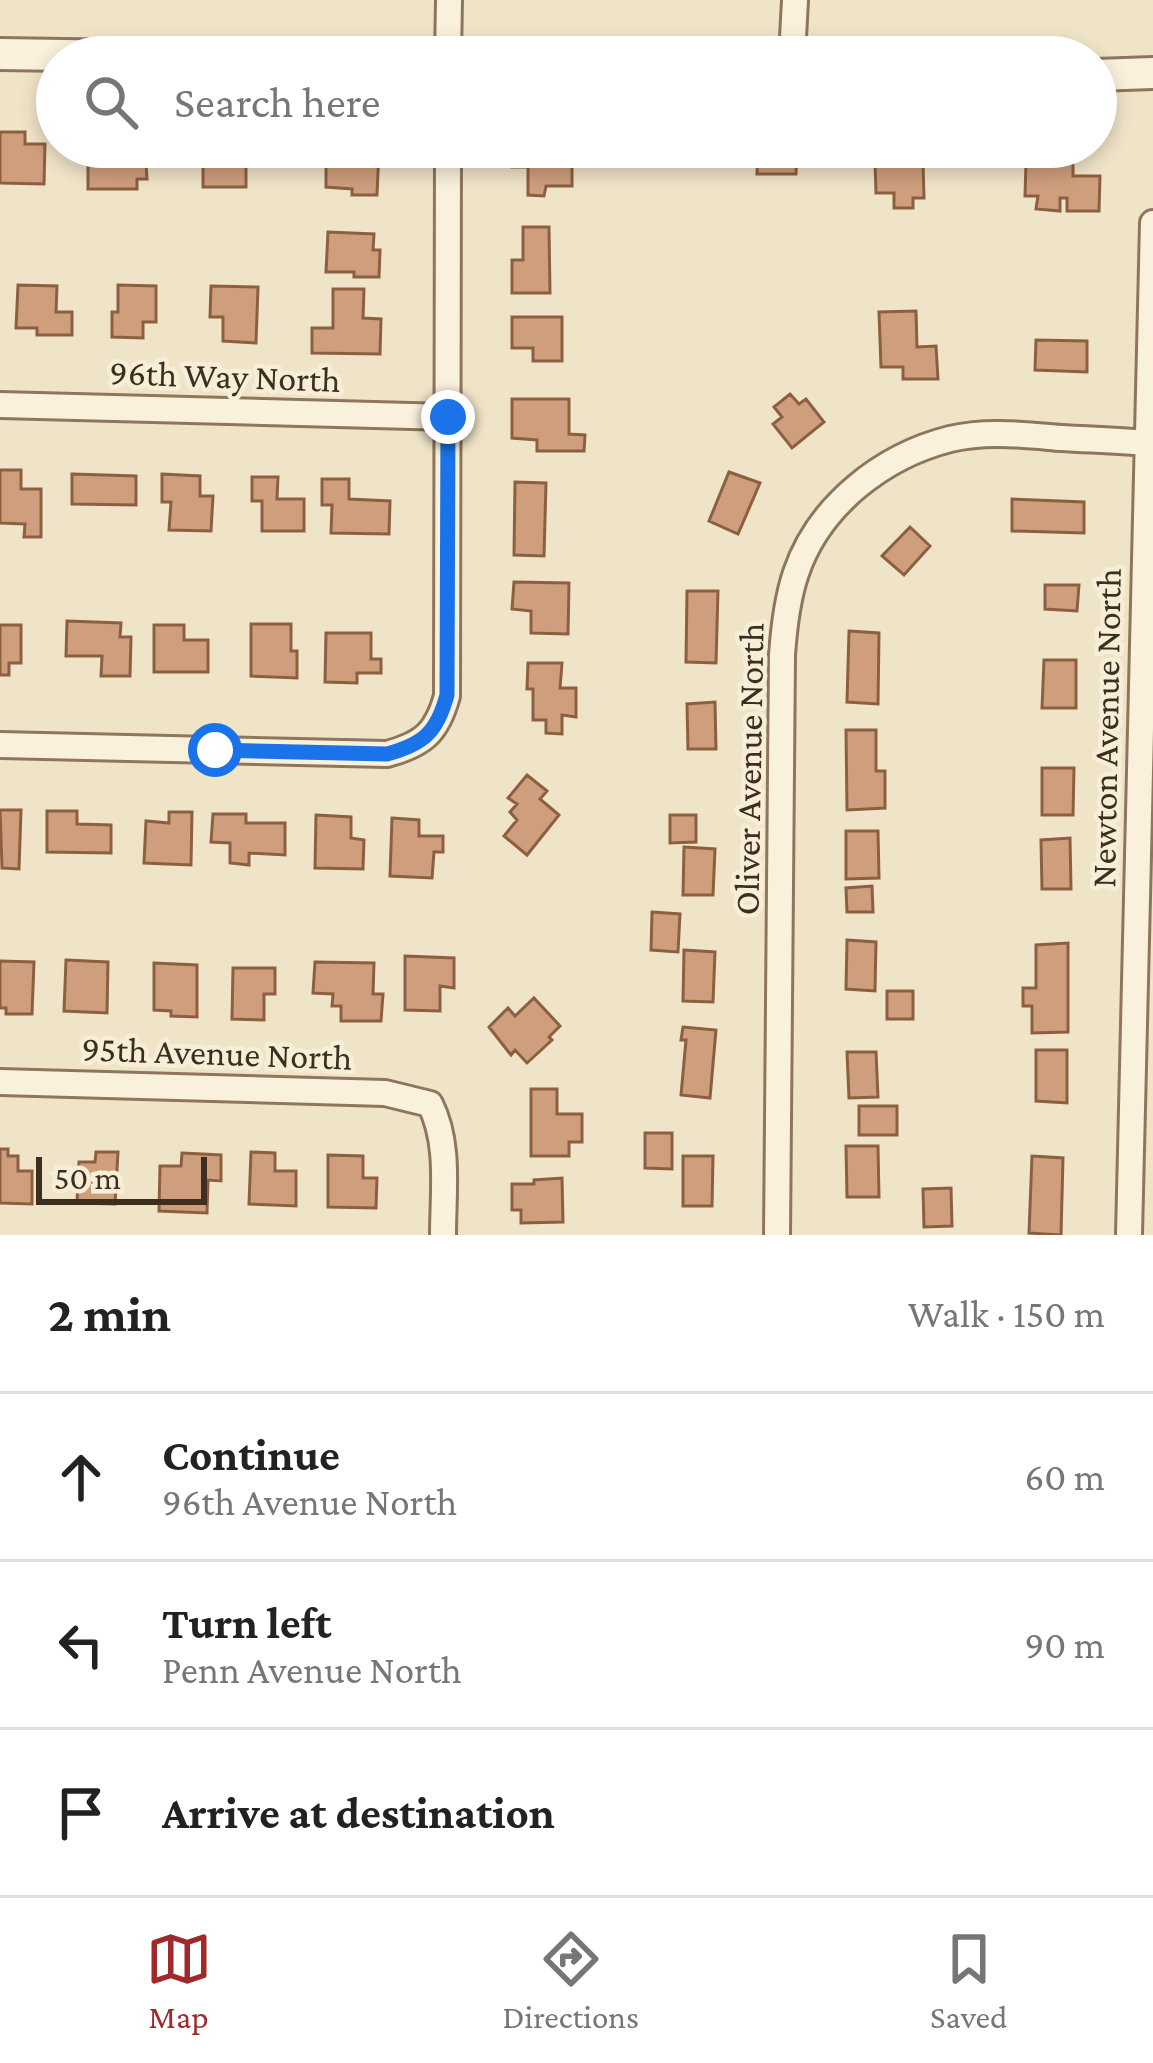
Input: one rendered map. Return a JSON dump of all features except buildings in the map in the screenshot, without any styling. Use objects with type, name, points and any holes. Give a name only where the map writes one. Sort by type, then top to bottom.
[{"type":"street","points":[[448,36],[449,0]]},
{"type":"street","points":[[793,36],[795,0]]},
{"type":"street","points":[[0,54],[36,55]]},
{"type":"street","points":[[1117,74],[1153,73]]},
{"type":"street","points":[[0,745],[387,754],[410,748],[429,735],[447,695],[448,168]]},
{"type":"street","name":"Newton Avenue North","points":[[1129,1235],[1153,223]]},
{"type":"street","name":"96th Way North","points":[[0,405],[448,417]]},
{"type":"street","name":"Oliver Avenue North","points":[[777,1235],[782,655],[797,569],[842,498],[875,472],[913,452],[954,438],[1004,434],[1150,443]]},
{"type":"street","name":"95th Avenue North","points":[[0,1082],[385,1093],[430,1104],[443,1152],[443,1235]]},
{"type":"route","points":[[215,750],[387,754],[410,748],[429,735],[447,695],[448,417]]}]
